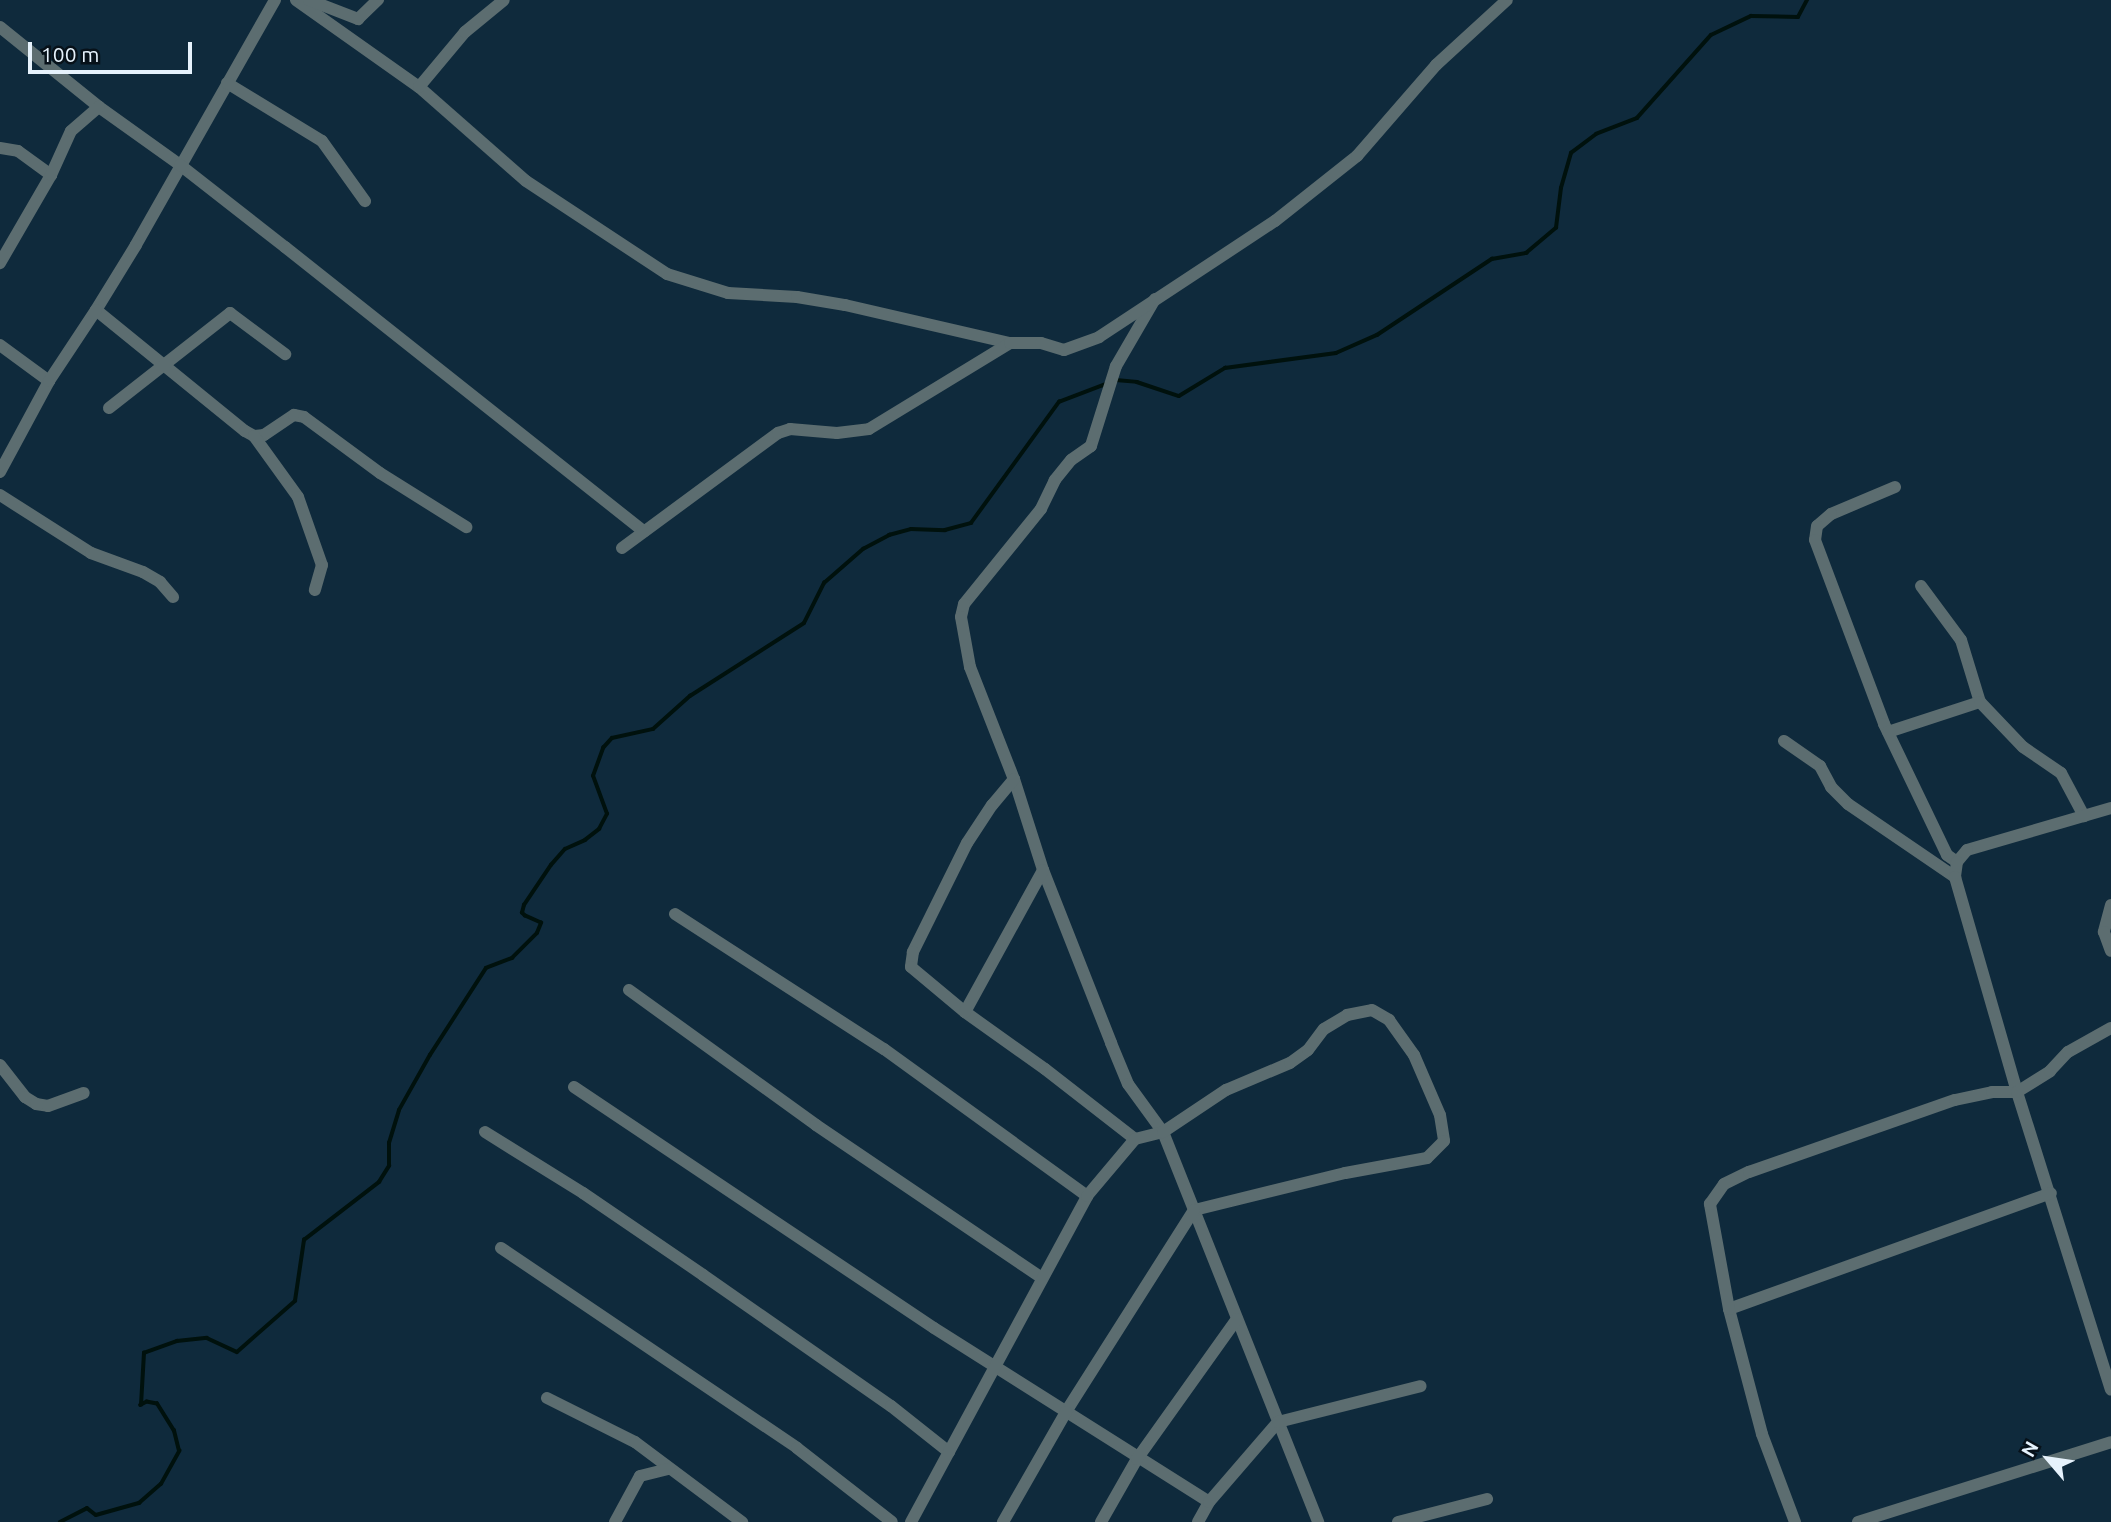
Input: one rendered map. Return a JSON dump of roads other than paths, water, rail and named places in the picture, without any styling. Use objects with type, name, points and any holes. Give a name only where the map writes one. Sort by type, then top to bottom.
[{"type":"street","points":[[0,472],[49,382],[136,245],[275,0]]},
{"type":"street","points":[[296,0],[419,87],[526,181],[667,274],[728,293],[845,305],[1010,343],[1041,343],[1064,350],[1099,337],[1275,221],[1357,156],[1436,65],[1507,0]]},
{"type":"street","points":[[309,0],[358,19],[378,0]]},
{"type":"street","points":[[419,87],[464,32],[504,0]]},
{"type":"street","points":[[0,27],[99,107],[180,165],[643,532]]},
{"type":"street","points":[[227,83],[322,141],[365,201]]},
{"type":"street","points":[[0,263],[51,175],[71,131],[99,107]]},
{"type":"street","points":[[0,148],[18,151],[51,175]]},
{"type":"street","points":[[1155,299],[1116,366],[1091,446],[1071,460],[1055,480],[1041,509],[1025,532],[1009,547],[964,604],[961,617],[970,667],[1014,779],[1043,870],[1128,1084],[1163,1132],[1318,1522]]},
{"type":"street","points":[[96,310],[254,436],[298,497],[321,565],[315,590]]},
{"type":"street","points":[[109,408],[230,313],[285,355]]},
{"type":"street","points":[[622,548],[778,433],[790,429],[837,433],[869,429],[1010,343]]},
{"type":"street","points":[[0,345],[49,382]]},
{"type":"street","points":[[254,436],[264,435],[294,415],[304,416],[380,472],[466,527]]},
{"type":"street","points":[[1895,487],[1831,514],[1817,526],[1815,540],[1888,732],[1947,855],[1957,862]]},
{"type":"street","points":[[0,495],[91,553],[151,577],[173,597]]},
{"type":"street","points":[[1921,586],[1961,640],[1980,702],[2023,747],[2061,774],[2084,816]]},
{"type":"street","points":[[1888,732],[1980,702]]},
{"type":"street","points":[[1784,741],[1820,766],[1831,787],[1848,804],[1955,877]]},
{"type":"street","points":[[1014,779],[992,805],[967,843],[910,960],[915,972],[965,1012],[1045,1069],[1135,1139]]},
{"type":"street","points":[[2111,808],[1967,850],[1957,862],[1955,877],[2017,1092],[2111,1390]]},
{"type":"street","points":[[965,1012],[1043,870]]},
{"type":"street","points":[[2111,905],[2104,932],[2111,951]]},
{"type":"street","points":[[675,914],[884,1049],[1087,1196]]},
{"type":"street","points":[[629,990],[816,1125],[1042,1278]]},
{"type":"street","points":[[911,1522],[1087,1196],[1135,1139],[1163,1132],[1226,1090],[1290,1063],[1308,1049],[1324,1029],[1347,1015],[1372,1010],[1390,1020],[1414,1055],[1440,1115],[1444,1141],[1427,1158],[1345,1173],[1194,1210],[1066,1412],[1003,1522]]},
{"type":"street","points":[[1795,1522],[1762,1433],[1729,1309],[1710,1204],[1724,1184],[1749,1172],[1955,1100],[1992,1092],[2017,1092],[2050,1071],[2068,1052],[2111,1028]]},
{"type":"street","points":[[0,1065],[25,1097],[36,1104],[48,1106],[83,1093]]},
{"type":"street","points":[[574,1087],[1137,1459],[1209,1502]]},
{"type":"street","points":[[485,1132],[583,1193],[703,1275],[891,1406],[949,1452]]},
{"type":"street","points":[[1729,1309],[2051,1193]]},
{"type":"street","points":[[501,1248],[797,1448],[892,1522]]},
{"type":"street","points":[[1101,1522],[1137,1459],[1237,1319]]},
{"type":"street","points":[[1198,1522],[1209,1502],[1278,1422],[1421,1386]]},
{"type":"street","points":[[547,1398],[635,1443],[728,1518],[742,1522]]},
{"type":"street","points":[[1858,1522],[2111,1442]]},
{"type":"street","points":[[614,1522],[640,1476],[669,1469]]},
{"type":"street","points":[[1398,1522],[1486,1499]]},
{"type":"waterway","points":[[1116,380],[1137,382],[1179,396],[1225,368],[1336,353],[1377,335],[1492,259],[1526,253],[1556,228],[1561,188],[1571,153],[1596,134],[1637,118],[1711,35],[1751,16],[1798,17],[1807,0]]},
{"type":"waterway","points":[[60,1522],[87,1508],[96,1515],[139,1503],[161,1484],[179,1451],[174,1431],[157,1404],[147,1402],[141,1405],[144,1353],[177,1341],[207,1338],[237,1352],[295,1301],[304,1240],[379,1182],[389,1166],[389,1143],[399,1110],[430,1055],[486,968],[512,958],[537,933],[541,923],[522,913],[524,905],[551,865],[565,849],[585,840],[599,829],[607,814],[593,776],[603,748],[612,738],[653,729],[690,696],[804,623],[824,583],[863,549],[889,535],[911,529],[945,530],[971,523],[1059,402],[1106,384]]}]
